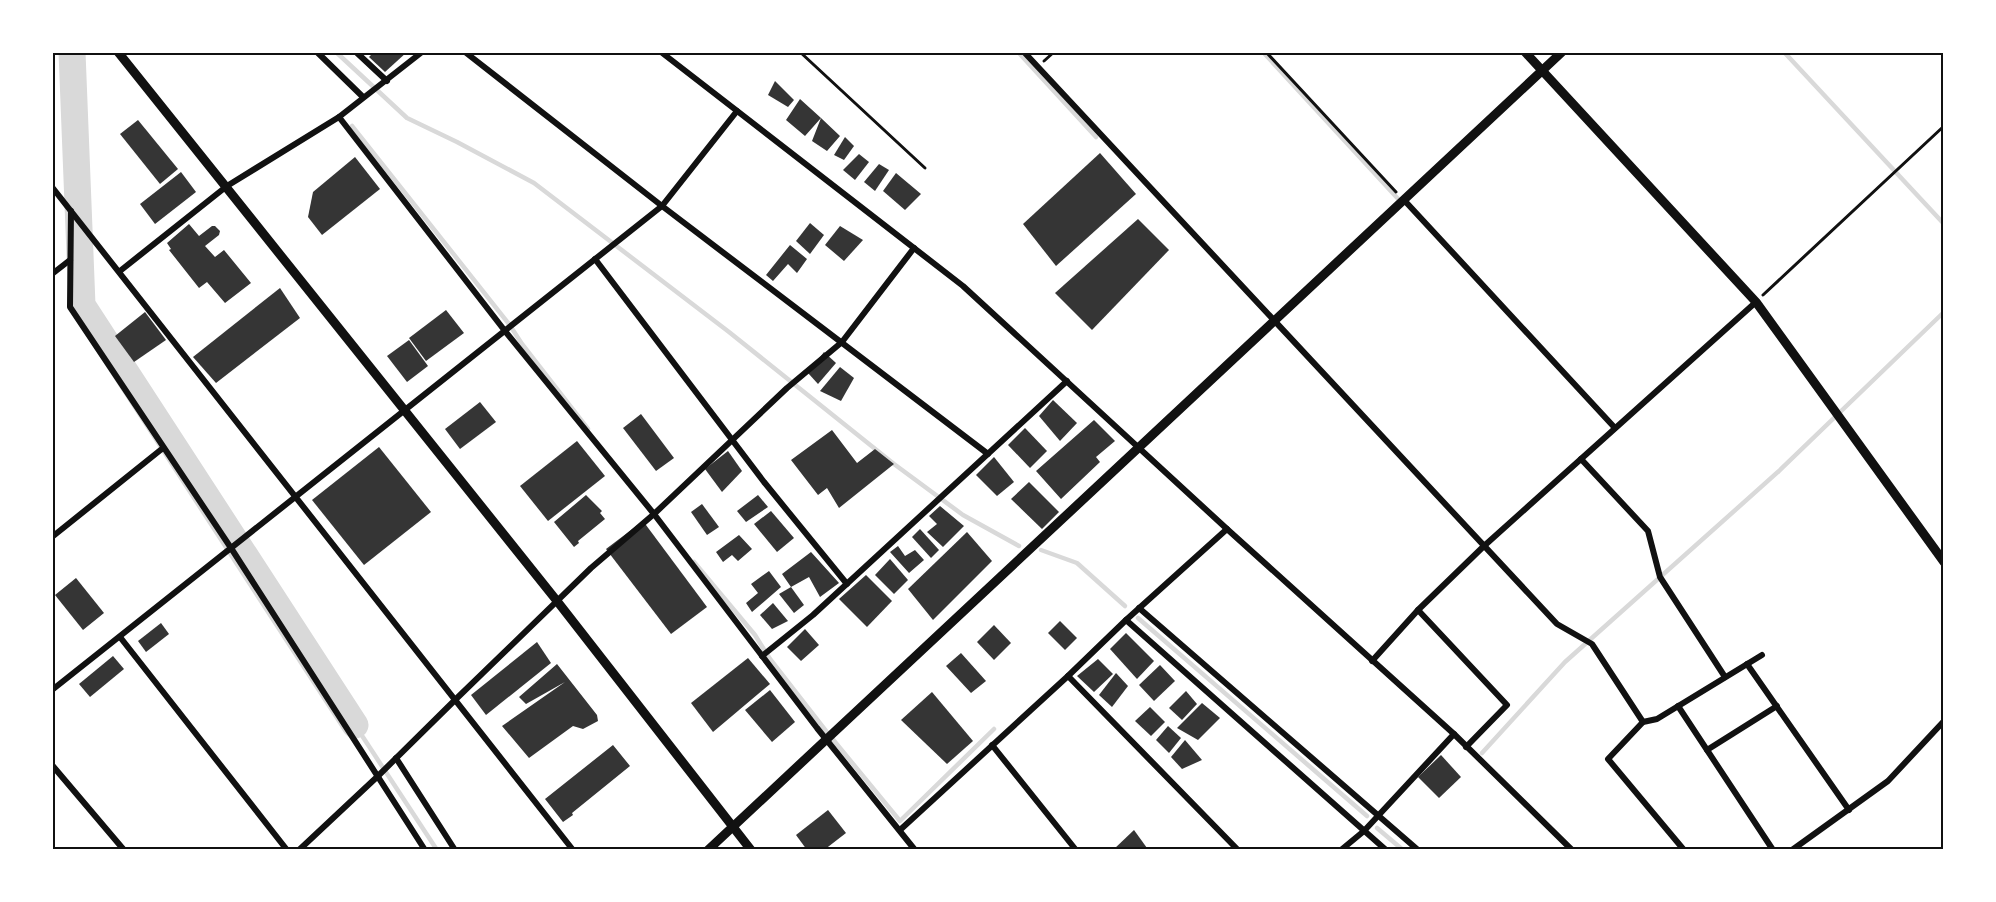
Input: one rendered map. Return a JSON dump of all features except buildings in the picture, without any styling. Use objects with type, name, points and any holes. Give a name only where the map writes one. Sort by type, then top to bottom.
[{"type":"street","points":[[118,52],[557,601],[751,849]]},
{"type":"street","points":[[317,52],[363,97]]},
{"type":"street","points":[[356,52],[387,81]]},
{"type":"street","points":[[120,271],[227,186],[339,117],[422,52]]},
{"type":"street","points":[[465,52],[988,454]]},
{"type":"street","points":[[662,52],[963,286],[1454,734],[1572,849]]},
{"type":"street","points":[[1024,52],[1557,624],[1592,644],[1643,722]]},
{"type":"street","points":[[1525,52],[1756,302],[1944,562]]},
{"type":"street","points":[[708,849],[1562,52]]},
{"type":"street","points":[[52,690],[663,206],[737,111]]},
{"type":"street","points":[[339,117],[505,331],[654,513],[826,739],[915,849]]},
{"type":"street","points":[[52,187],[573,849]]},
{"type":"street","points":[[1404,200],[1615,428]]},
{"type":"street","points":[[71,211],[70,307],[231,548],[425,849]]},
{"type":"street","points":[[299,849],[378,776],[591,568],[654,513],[787,388],[842,342],[914,248]]},
{"type":"street","points":[[595,259],[732,440],[847,584]]},
{"type":"street","points":[[52,274],[70,260]]},
{"type":"street","points":[[1372,661],[1418,610],[1484,546],[1756,302]]},
{"type":"street","points":[[762,656],[813,615],[1067,381]]},
{"type":"street","points":[[52,537],[163,448]]},
{"type":"street","points":[[1581,459],[1648,531],[1660,577],[1725,677]]},
{"type":"street","points":[[900,830],[1227,529]]},
{"type":"street","points":[[1139,608],[1418,849]]},
{"type":"street","points":[[1418,610],[1507,705],[1466,747]]},
{"type":"street","points":[[1126,620],[1386,849]]},
{"type":"street","points":[[120,637],[287,849]]},
{"type":"street","points":[[1684,849],[1608,759],[1643,722],[1657,719],[1761,655]]},
{"type":"street","points":[[1747,664],[1849,810]]},
{"type":"street","points":[[1068,676],[1238,849]]},
{"type":"street","points":[[1677,706],[1773,849]]},
{"type":"street","points":[[1707,750],[1777,706]]},
{"type":"street","points":[[1792,849],[1888,781],[1944,721]]},
{"type":"street","points":[[1341,849],[1364,831],[1454,734]]},
{"type":"street","points":[[992,745],[1076,849]]},
{"type":"street","points":[[396,758],[455,849]]},
{"type":"street","points":[[52,765],[124,849]]},
{"type":"path","points":[[800,52],[926,168]]},
{"type":"path","points":[[1266,52],[1404,200]]},
{"type":"path","points":[[1756,302],[1944,126]]},
{"type":"waterway","points":[[72,52],[82,305],[355,725]]},
{"type":"waterway","points":[[336,52],[407,118],[534,183],[729,332],[894,464],[963,515],[1019,546]]},
{"type":"waterway","points":[[1018,52],[1096,137]]},
{"type":"waterway","points":[[1263,52],[1400,201]]},
{"type":"waterway","points":[[1784,52],[1944,224]]},
{"type":"waterway","points":[[352,126],[509,324],[588,429]]},
{"type":"waterway","points":[[1482,753],[1565,662],[1779,471],[1944,312]]},
{"type":"waterway","points":[[1041,550],[1077,563],[1125,606]]},
{"type":"waterway","points":[[694,562],[755,635],[770,659],[826,731],[900,821],[994,729]]},
{"type":"waterway","points":[[1138,618],[1367,816]]},
{"type":"waterway","points":[[355,725],[437,850]]},
{"type":"waterway","points":[[1377,828],[1403,850]]}]
